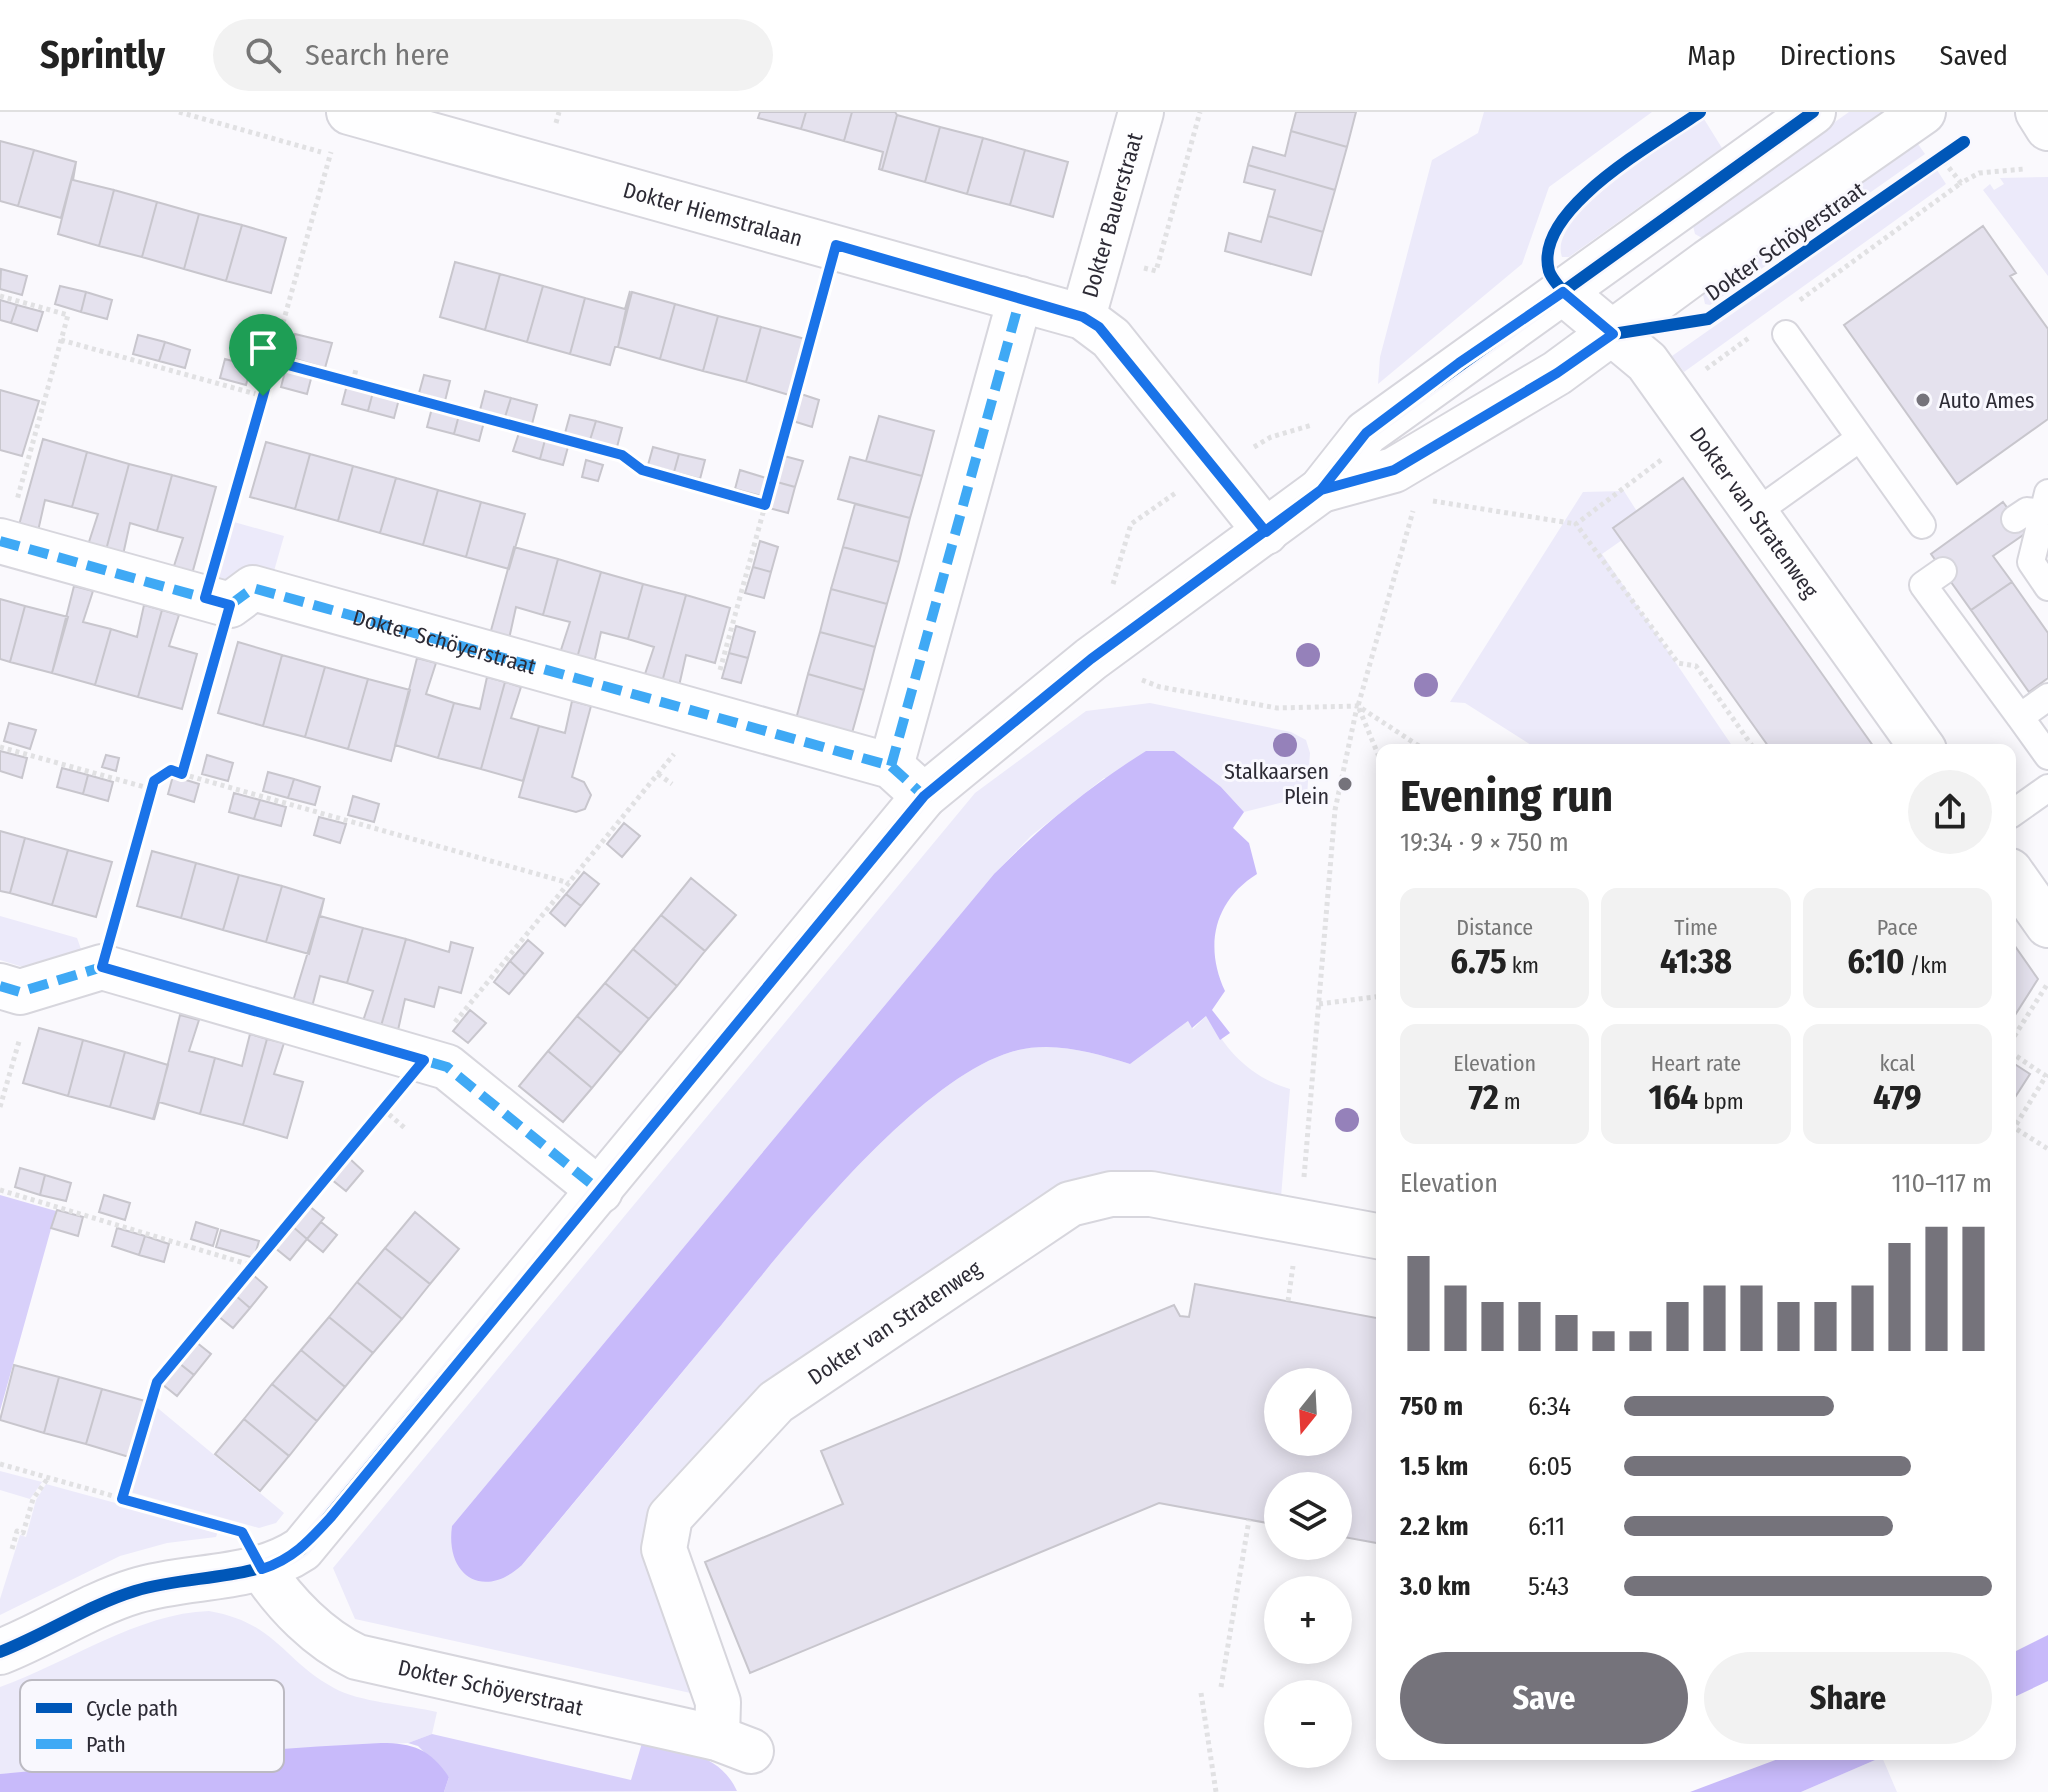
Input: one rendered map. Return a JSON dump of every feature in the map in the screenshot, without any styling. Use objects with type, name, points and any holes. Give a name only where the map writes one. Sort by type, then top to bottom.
[{"type":"street","name":"Dokter Bauerstraat","points":[[1083,317],[1141,112]]},
{"type":"street","name":"Dokter Schöyerstraat","points":[[0,1652],[132,1592],[169,1581],[262,1569],[284,1562],[302,1549],[924,796],[1091,659],[1321,490],[1366,433],[1813,112]]},
{"type":"street","name":"Dokter Schöyerstraat","points":[[1321,490],[1394,470],[1557,373],[1708,262],[1923,112]]},
{"type":"street","points":[[2038,112],[2048,128]]},
{"type":"street","name":"Dokter Hiemstralaan","points":[[341,127],[836,245],[1083,317],[1111,338],[1266,532]]},
{"type":"street","name":"Dokter van Stratenweg","points":[[1563,292],[1647,362],[1920,744]]},
{"type":"street","points":[[891,766],[1020,299]]},
{"type":"street","points":[[3,542],[218,601]]},
{"type":"street","name":"Dokter Schöyerstraat","points":[[218,601],[253,588],[708,713],[891,766],[924,796]]},
{"type":"street","points":[[2016,880],[2048,925]]},
{"type":"street","points":[[17,987],[102,967],[447,1067],[600,1191]]},
{"type":"street","name":"Dokter van Stratenweg","points":[[734,1744],[669,1567],[665,1531],[677,1508],[776,1402],[1070,1204],[1111,1194],[1151,1194],[1376,1236]]},
{"type":"street","name":"Dokter Schöyerstraat","points":[[262,1569],[276,1589],[335,1646],[357,1657],[734,1744]]},
{"type":"lane","points":[[1786,334],[1922,525]]},
{"type":"lane","points":[[1755,513],[1860,438]]},
{"type":"lane","points":[[2015,519],[2045,503]]},
{"type":"lane","points":[[2045,503],[2031,562],[2048,587]]},
{"type":"lane","points":[[1943,571],[1923,585],[2048,756]]},
{"type":"lane","points":[[2020,717],[2048,697]]},
{"type":"lane","points":[[2016,811],[2048,788]]},
{"type":"path","points":[[179,112],[330,155]]},
{"type":"path","points":[[182,774],[263,396],[330,155],[341,127]]},
{"type":"path","points":[[1927,166],[1952,149]]},
{"type":"path","points":[[1940,157],[1961,183]]},
{"type":"path","points":[[1797,303],[1961,183],[1979,173],[2026,169]]},
{"type":"path","points":[[122,1499],[157,1382],[708,713],[836,245]]},
{"type":"path","points":[[0,296],[68,315],[3,542]]},
{"type":"path","points":[[1670,395],[1759,330]]},
{"type":"path","points":[[61,340],[263,396]]},
{"type":"path","points":[[273,361],[622,455],[642,470],[765,505]]},
{"type":"path","points":[[353,382],[356,369]]},
{"type":"path","points":[[1576,524],[1698,434]]},
{"type":"path","points":[[1430,501],[1576,524],[1678,663],[1696,666],[1751,744]]},
{"type":"path","points":[[1091,659],[1175,690],[1277,708],[1358,706],[1416,744]]},
{"type":"path","points":[[1288,1301],[1300,1221],[1335,810],[1358,706]]},
{"type":"path","points":[[0,747],[152,789]]},
{"type":"path","points":[[102,967],[154,781],[171,770],[569,883]]},
{"type":"path","points":[[658,774],[672,784]]},
{"type":"path","points":[[2016,1034],[2048,983]]},
{"type":"path","points":[[0,1107],[17,987]]},
{"type":"path","points":[[1319,1004],[1376,997]]},
{"type":"path","points":[[2016,1056],[2046,1076],[2016,1120]]},
{"type":"path","points":[[383,1109],[407,1130]]},
{"type":"path","points":[[2016,1129],[2048,1149]]},
{"type":"path","points":[[0,1190],[254,1266]]},
{"type":"path","points":[[0,1464],[242,1532],[262,1569]]},
{"type":"path","points":[[12,1549],[17,1531],[23,1533],[33,1499],[48,1478]]},
{"type":"path","points":[[1221,1687],[1249,1520]]},
{"type":"path","points":[[1201,1693],[1216,1792]]},
{"type":"shaded area","points":[[1484,112],[1652,112],[1549,187],[1522,264],[1378,384],[1380,357],[1432,160],[1478,133]]},
{"type":"shaded area","points":[[1849,112],[1884,112],[1710,235],[1702,238],[1695,234],[1693,226],[1698,219]]},
{"type":"shaded area","points":[[1704,119],[1722,148],[1569,257],[1562,257],[1562,240],[1573,221],[1592,201],[1615,180]]},
{"type":"shaded area","points":[[1918,144],[1925,154],[1710,305],[1705,304],[1703,295]]},
{"type":"shaded area","points":[[1937,170],[1946,184],[1684,372],[1672,356]]},
{"type":"shaded area","points":[[2048,177],[2048,276],[1983,190],[1990,184],[1994,190],[2004,184],[2000,178]]},
{"type":"shaded area","points":[[1624,491],[1645,524],[1602,554],[1731,744],[1530,744],[1465,703],[1450,702],[1583,492]]},
{"type":"shaded area","points":[[234,522],[284,536],[272,578],[230,586],[217,582]]},
{"type":"shaded area","points":[[1150,703],[1291,732],[1306,740],[1310,753],[1307,796],[1244,812],[1221,787],[1104,778],[1031,836],[994,874],[452,1526],[522,1565],[847,1177],[931,1099],[972,1070],[1011,1052],[1056,1047],[1130,1064],[1188,1021],[1193,1029],[1207,1015],[1222,1040],[1251,1070],[1290,1089],[1281,1197],[1104,1179],[651,1521],[640,1550],[695,1694],[355,1619],[333,1568],[975,793],[1086,711]]},
{"type":"shaded area","points":[[1146,751],[1174,751],[1221,787],[1244,812],[1233,828],[1249,843],[1257,874],[1242,885],[1222,911],[1215,941],[1215,958],[1225,991],[1212,1010],[1230,1033],[1220,1040],[1206,1016],[1192,1028],[1188,1021],[1130,1064],[1056,1047],[1011,1052],[972,1070],[931,1099],[889,1135],[807,1222],[522,1565],[494,1581],[470,1578],[455,1559],[451,1544],[452,1526],[994,874],[1066,808]]},
{"type":"shaded area","points":[[0,916],[77,938],[81,949],[26,968],[0,960]]},
{"type":"shaded area","points":[[0,1195],[56,1211],[0,1411]]},
{"type":"shaded area","points":[[154,1405],[284,1513],[276,1523],[259,1528],[130,1492]]},
{"type":"shaded area","points":[[0,1471],[42,1482],[30,1499],[0,1490]]},
{"type":"shaded area","points":[[46,1484],[218,1531],[216,1537],[167,1543],[120,1556],[0,1615],[0,1599],[20,1535],[26,1537],[36,1500]]},
{"type":"shaded area","points":[[209,1611],[250,1624],[316,1677],[344,1693],[437,1712],[432,1734],[408,1743],[284,1750],[284,1680],[20,1680],[20,1772],[32,1772],[0,1774],[0,1687],[130,1630],[183,1614]]},
{"type":"shaded area","points":[[2048,1635],[2048,1681],[2016,1696],[2016,1651]]},
{"type":"shaded area","points":[[432,1734],[631,1780],[642,1743],[709,1761],[720,1768],[737,1791],[444,1792],[449,1777],[418,1746],[408,1743]]},
{"type":"shaded area","points":[[402,1744],[428,1754],[449,1777],[444,1792],[0,1792],[0,1774],[22,1772],[284,1772],[284,1749]]},
{"type":"shaded area","points":[[1775,1760],[1875,1760],[1801,1792],[1690,1792]]},
{"type":"shaded area","points":[[1875,1760],[1883,1760],[1897,1792],[1801,1792]]},
{"type":"building","points":[[760,112],[806,112],[801,129],[758,118]]},
{"type":"building","points":[[806,112],[852,112],[844,141],[801,129]]},
{"type":"building","points":[[852,112],[895,112],[897,115],[882,170],[879,169],[883,152],[844,141]]},
{"type":"building","points":[[1296,112],[1356,112],[1347,147],[1291,131]]},
{"type":"building","points":[[897,115],[940,127],[925,182],[882,170]]},
{"type":"building","points":[[940,127],[983,138],[967,194],[925,182]]},
{"type":"building","points":[[1291,131],[1347,147],[1335,190],[1248,165],[1253,147],[1285,156]]},
{"type":"building","points":[[983,138],[1025,150],[1010,205],[967,194]]},
{"type":"building","points":[[0,141],[34,150],[18,206],[0,201]]},
{"type":"building","points":[[34,150],[76,162],[61,218],[18,206]]},
{"type":"building","points":[[1025,150],[1068,162],[1053,217],[1010,205]]},
{"type":"building","points":[[76,162],[73,180],[114,190],[99,246],[58,234]]},
{"type":"building","points":[[1248,165],[1335,190],[1323,232],[1268,216],[1275,190],[1244,182]]},
{"type":"building","points":[[114,190],[157,202],[142,257],[99,246]]},
{"type":"building","points":[[157,202],[199,214],[184,269],[142,257]]},
{"type":"building","points":[[199,214],[242,225],[226,281],[184,269]]},
{"type":"building","points":[[1268,216],[1323,232],[1311,275],[1225,251],[1229,233],[1261,242]]},
{"type":"building","points":[[242,225],[286,238],[271,293],[226,281]]},
{"type":"building","points":[[1983,226],[2016,273],[2010,276],[2048,329],[2048,419],[1957,484],[1844,325]]},
{"type":"building","points":[[455,262],[500,274],[485,330],[440,317]]},
{"type":"building","points":[[1,269],[27,276],[22,295],[0,289]]},
{"type":"building","points":[[500,274],[543,286],[527,342],[485,330]]},
{"type":"building","points":[[60,286],[86,292],[81,312],[55,304]]},
{"type":"building","points":[[543,286],[585,298],[570,354],[527,342]]},
{"type":"building","points":[[630,291],[618,347],[615,347],[610,365],[570,354],[585,298],[625,309]]},
{"type":"building","points":[[86,292],[112,300],[107,319],[81,312]]},
{"type":"building","points":[[632,292],[675,304],[660,359],[618,347]]},
{"type":"building","points":[[0,300],[17,305],[11,323],[0,320]]},
{"type":"building","points":[[675,304],[718,316],[703,371],[660,359]]},
{"type":"building","points":[[17,305],[43,312],[37,331],[11,323]]},
{"type":"building","points":[[718,316],[761,327],[746,382],[703,371]]},
{"type":"building","points":[[761,327],[805,339],[789,395],[746,382]]},
{"type":"building","points":[[295,334],[332,343],[325,368],[288,357]]},
{"type":"building","points":[[138,335],[165,342],[159,361],[133,354]]},
{"type":"building","points":[[165,342],[190,350],[185,368],[159,361]]},
{"type":"building","points":[[225,359],[251,366],[246,385],[220,378]]},
{"type":"building","points":[[286,368],[312,375],[307,394],[281,387]]},
{"type":"building","points":[[424,375],[450,381],[445,401],[419,393]]},
{"type":"building","points":[[347,385],[373,392],[368,411],[342,404]]},
{"type":"building","points":[[0,390],[39,401],[22,456],[0,450]]},
{"type":"building","points":[[485,391],[511,398],[505,417],[480,410]]},
{"type":"building","points":[[373,392],[399,399],[394,418],[368,411]]},
{"type":"building","points":[[801,394],[819,400],[812,427],[793,421]]},
{"type":"building","points":[[511,398],[537,405],[532,424],[505,417]]},
{"type":"building","points":[[432,408],[459,415],[454,434],[427,427]]},
{"type":"building","points":[[459,415],[484,422],[479,441],[454,434]]},
{"type":"building","points":[[570,415],[596,421],[590,440],[565,433]]},
{"type":"building","points":[[879,416],[934,431],[922,476],[866,461]]},
{"type":"building","points":[[596,421],[622,428],[617,447],[590,440]]},
{"type":"building","points":[[519,433],[545,440],[540,459],[513,451]]},
{"type":"building","points":[[43,439],[87,452],[72,507],[45,500],[38,531],[19,525]]},
{"type":"building","points":[[545,440],[568,447],[563,465],[540,459]]},
{"type":"building","points":[[266,442],[310,454],[295,509],[250,497]]},
{"type":"building","points":[[653,447],[679,454],[674,472],[648,465]]},
{"type":"building","points":[[87,452],[129,464],[106,550],[88,545],[98,514],[72,507]]},
{"type":"building","points":[[310,454],[353,466],[338,521],[295,509]]},
{"type":"building","points":[[679,454],[705,460],[700,479],[674,472]]},
{"type":"building","points":[[784,456],[803,461],[795,487],[777,482]]},
{"type":"building","points":[[850,457],[922,476],[910,518],[838,499]]},
{"type":"building","points":[[586,460],[603,465],[598,481],[582,477]]},
{"type":"building","points":[[129,464],[172,475],[157,531],[130,523],[123,555],[106,550]]},
{"type":"building","points":[[353,466],[396,478],[380,533],[338,521]]},
{"type":"building","points":[[740,470],[766,478],[761,496],[735,489]]},
{"type":"building","points":[[172,475],[216,487],[192,574],[173,569],[183,538],[157,531]]},
{"type":"building","points":[[396,478],[438,490],[423,545],[380,533]]},
{"type":"building","points":[[1683,478],[1872,744],[1767,744],[1613,528]]},
{"type":"building","points":[[777,482],[795,487],[788,513],[769,508]]},
{"type":"building","points":[[438,490],[481,502],[466,557],[423,545]]},
{"type":"building","points":[[481,502],[525,514],[509,569],[466,557]]},
{"type":"building","points":[[2003,502],[2026,533],[1993,556],[2012,582],[1971,610],[1931,554]]},
{"type":"building","points":[[855,504],[910,518],[899,562],[843,547]]},
{"type":"building","points":[[760,541],[778,547],[771,572],[753,567]]},
{"type":"building","points":[[514,547],[558,559],[543,615],[516,607],[509,639],[490,634]]},
{"type":"building","points":[[843,547],[899,562],[887,604],[831,589]]},
{"type":"building","points":[[558,559],[601,572],[577,658],[560,653],[570,622],[543,615]]},
{"type":"building","points":[[753,567],[771,572],[764,598],[745,593]]},
{"type":"building","points":[[601,572],[643,584],[628,639],[601,632],[594,663],[577,658]]},
{"type":"building","points":[[2012,582],[2048,633],[2048,678],[2029,692],[1971,610]]},
{"type":"building","points":[[643,584],[686,595],[662,682],[644,677],[654,647],[628,639]]},
{"type":"building","points":[[74,586],[93,591],[83,622],[111,629],[95,685],[52,673]]},
{"type":"building","points":[[831,589],[887,604],[875,647],[820,632]]},
{"type":"building","points":[[686,595],[730,608],[715,663],[686,655],[679,686],[662,682]]},
{"type":"building","points":[[0,599],[25,606],[10,662],[0,659]]},
{"type":"building","points":[[144,605],[162,610],[138,697],[95,685],[111,629],[137,637]]},
{"type":"building","points":[[25,606],[68,617],[52,673],[10,662]]},
{"type":"building","points":[[162,610],[179,615],[169,646],[197,654],[182,709],[138,697]]},
{"type":"building","points":[[736,626],[755,632],[748,658],[729,653]]},
{"type":"building","points":[[820,632],[875,647],[864,690],[808,674]]},
{"type":"building","points":[[238,642],[282,655],[263,726],[218,713]]},
{"type":"building","points":[[729,653],[748,658],[741,683],[722,678]]},
{"type":"building","points":[[282,655],[325,667],[305,737],[263,726]]},
{"type":"building","points":[[417,658],[436,663],[426,694],[454,703],[438,758],[395,745]]},
{"type":"building","points":[[325,667],[368,679],[348,749],[305,737]]},
{"type":"building","points":[[808,674],[864,690],[852,733],[796,719]]},
{"type":"building","points":[[487,677],[505,682],[481,769],[438,758],[454,703],[480,709]]},
{"type":"building","points":[[368,679],[410,690],[391,761],[348,749]]},
{"type":"building","points":[[505,682],[521,687],[511,718],[539,726],[523,781],[481,769]]},
{"type":"building","points":[[572,701],[591,706],[572,777],[584,782],[591,795],[585,809],[576,812],[519,797],[539,726],[565,733]]},
{"type":"building","points":[[9,723],[36,730],[30,749],[4,741]]},
{"type":"building","points":[[0,751],[27,758],[22,778],[0,771]]},
{"type":"building","points":[[106,755],[119,758],[116,771],[102,767]]},
{"type":"building","points":[[207,755],[233,763],[228,781],[202,774]]},
{"type":"building","points":[[62,768],[88,775],[83,794],[57,787]]},
{"type":"building","points":[[268,772],[294,779],[288,798],[263,791]]},
{"type":"building","points":[[88,775],[113,782],[108,801],[83,794]]},
{"type":"building","points":[[173,776],[199,784],[194,802],[168,794]]},
{"type":"building","points":[[294,779],[320,787],[315,805],[288,798]]},
{"type":"building","points":[[234,793],[260,800],[254,819],[229,812]]},
{"type":"building","points":[[353,796],[379,804],[374,822],[348,815]]},
{"type":"building","points":[[260,800],[286,807],[281,826],[254,819]]},
{"type":"building","points":[[319,817],[346,824],[340,843],[314,835]]},
{"type":"building","points":[[624,823],[640,836],[622,857],[607,844]]},
{"type":"building","points":[[0,831],[25,838],[10,893],[0,891]]},
{"type":"building","points":[[25,838],[68,850],[52,905],[10,893]]},
{"type":"building","points":[[68,850],[112,862],[96,917],[52,905]]},
{"type":"building","points":[[152,851],[196,863],[181,918],[137,906]]},
{"type":"building","points":[[196,863],[239,875],[223,930],[181,918]]},
{"type":"building","points":[[584,872],[599,884],[581,906],[566,894]]},
{"type":"building","points":[[239,875],[282,886],[266,942],[223,930]]},
{"type":"building","points":[[691,878],[736,915],[705,951],[661,915]]},
{"type":"building","points":[[282,886],[324,899],[309,954],[266,942]]},
{"type":"building","points":[[566,894],[581,906],[565,926],[550,913]]},
{"type":"building","points":[[324,899],[320,916],[363,928],[347,983],[320,976],[312,1007],[293,1001]]},
{"type":"building","points":[[661,915],[705,951],[677,986],[633,949]]},
{"type":"building","points":[[363,928],[406,939],[381,1026],[363,1021],[373,991],[347,983]]},
{"type":"building","points":[[406,939],[449,952],[451,942],[473,948],[461,993],[439,987],[434,1007],[405,999],[398,1030],[381,1026]]},
{"type":"building","points":[[528,940],[543,953],[525,975],[510,961]]},
{"type":"building","points":[[2016,948],[2038,979],[2016,1014]]},
{"type":"building","points":[[633,949],[677,986],[649,1019],[605,983]]},
{"type":"building","points":[[510,961],[525,975],[509,994],[494,982]]},
{"type":"building","points":[[605,983],[649,1019],[621,1053],[577,1016]]},
{"type":"building","points":[[470,1010],[486,1023],[468,1043],[453,1031]]},
{"type":"building","points":[[180,1015],[199,1020],[189,1051],[215,1058],[200,1114],[159,1102],[154,1120]]},
{"type":"building","points":[[577,1016],[621,1053],[592,1088],[548,1051]]},
{"type":"building","points":[[39,1028],[83,1040],[68,1096],[23,1083]]},
{"type":"building","points":[[250,1034],[267,1039],[243,1125],[200,1114],[215,1058],[242,1066]]},
{"type":"building","points":[[267,1039],[284,1043],[274,1074],[303,1082],[287,1138],[243,1125]]},
{"type":"building","points":[[83,1040],[125,1052],[110,1107],[68,1096]]},
{"type":"building","points":[[548,1051],[592,1088],[563,1122],[519,1086]]},
{"type":"building","points":[[125,1052],[168,1065],[153,1119],[110,1107]]},
{"type":"building","points":[[2016,1065],[2030,1074],[2016,1096]]},
{"type":"building","points":[[349,1158],[363,1171],[346,1191],[331,1179]]},
{"type":"building","points":[[20,1168],[45,1175],[40,1195],[15,1187]]},
{"type":"building","points":[[45,1175],[71,1183],[66,1201],[40,1195]]},
{"type":"building","points":[[104,1195],[130,1203],[125,1220],[99,1212]]},
{"type":"building","points":[[309,1206],[324,1218],[307,1239],[292,1226]]},
{"type":"building","points":[[57,1210],[83,1217],[78,1236],[51,1228]]},
{"type":"building","points":[[415,1212],[459,1249],[430,1284],[385,1248]]},
{"type":"building","points":[[196,1222],[218,1229],[213,1246],[191,1239]]},
{"type":"building","points":[[321,1222],[337,1235],[323,1252],[307,1239]]},
{"type":"building","points":[[292,1226],[307,1239],[290,1260],[274,1247]]},
{"type":"building","points":[[117,1228],[145,1236],[139,1255],[112,1246]]},
{"type":"building","points":[[221,1230],[259,1241],[254,1258],[216,1247]]},
{"type":"building","points":[[145,1236],[169,1244],[164,1262],[139,1255]]},
{"type":"building","points":[[385,1248],[430,1284],[402,1319],[357,1282]]},
{"type":"building","points":[[252,1274],[267,1287],[250,1308],[235,1295]]},
{"type":"building","points":[[357,1282],[402,1319],[373,1353],[329,1317]]},
{"type":"building","points":[[1195,1284],[1376,1318],[1376,1543],[1352,1539],[1352,1472],[1264,1472],[1264,1522],[1159,1503],[750,1673],[705,1562],[843,1504],[821,1451],[1174,1305],[1180,1316],[1189,1317]]},
{"type":"building","points":[[235,1295],[250,1308],[233,1328],[218,1316]]},
{"type":"building","points":[[329,1317],[373,1353],[345,1387],[301,1350]]},
{"type":"building","points":[[196,1342],[211,1354],[194,1375],[179,1363]]},
{"type":"building","points":[[301,1350],[345,1387],[317,1421],[272,1384]]},
{"type":"building","points":[[179,1363],[194,1375],[177,1396],[162,1384]]},
{"type":"building","points":[[14,1365],[59,1377],[44,1433],[0,1420]]},
{"type":"building","points":[[59,1377],[102,1389],[86,1444],[44,1433]]},
{"type":"building","points":[[272,1384],[317,1421],[289,1456],[244,1419]]},
{"type":"building","points":[[102,1389],[145,1401],[129,1457],[86,1444]]},
{"type":"building","points":[[244,1419],[289,1456],[260,1491],[215,1454]]},
{"type":"marked path","points":[[891,766],[1020,299]]},
{"type":"marked path","points":[[0,541],[230,605],[253,588],[891,766],[924,796]]},
{"type":"marked path","points":[[0,986],[20,992],[102,967],[447,1067],[600,1191]]},
{"type":"cycle path","points":[[1563,292],[1549,271],[1549,248],[1560,224],[1578,201],[1602,180],[1700,112]]},
{"type":"cycle path","points":[[0,1652],[135,1591],[263,1567],[302,1549],[924,796],[1091,659],[1321,490],[1366,433],[1813,112]]},
{"type":"cycle path","points":[[1613,334],[1708,319],[1964,142]]},
{"type":"place","name":"Auto Ames","points":[[1923,400]]},
{"type":"place","name":"Stalkaarsen Plein","points":[[1345,784]]},
{"type":"route","points":[[263,396],[205,598],[230,605],[182,774],[171,770],[154,781],[102,967],[424,1060],[157,1382],[122,1499],[242,1532],[262,1569],[284,1562],[302,1549],[331,1517],[924,796],[1091,659],[1266,532],[1321,490],[1394,470],[1557,373],[1613,334],[1563,292],[1519,320],[1366,433],[1321,490],[1266,532],[1099,327],[1083,317],[836,245],[765,505],[642,470],[622,455],[273,361],[263,396]]}]
